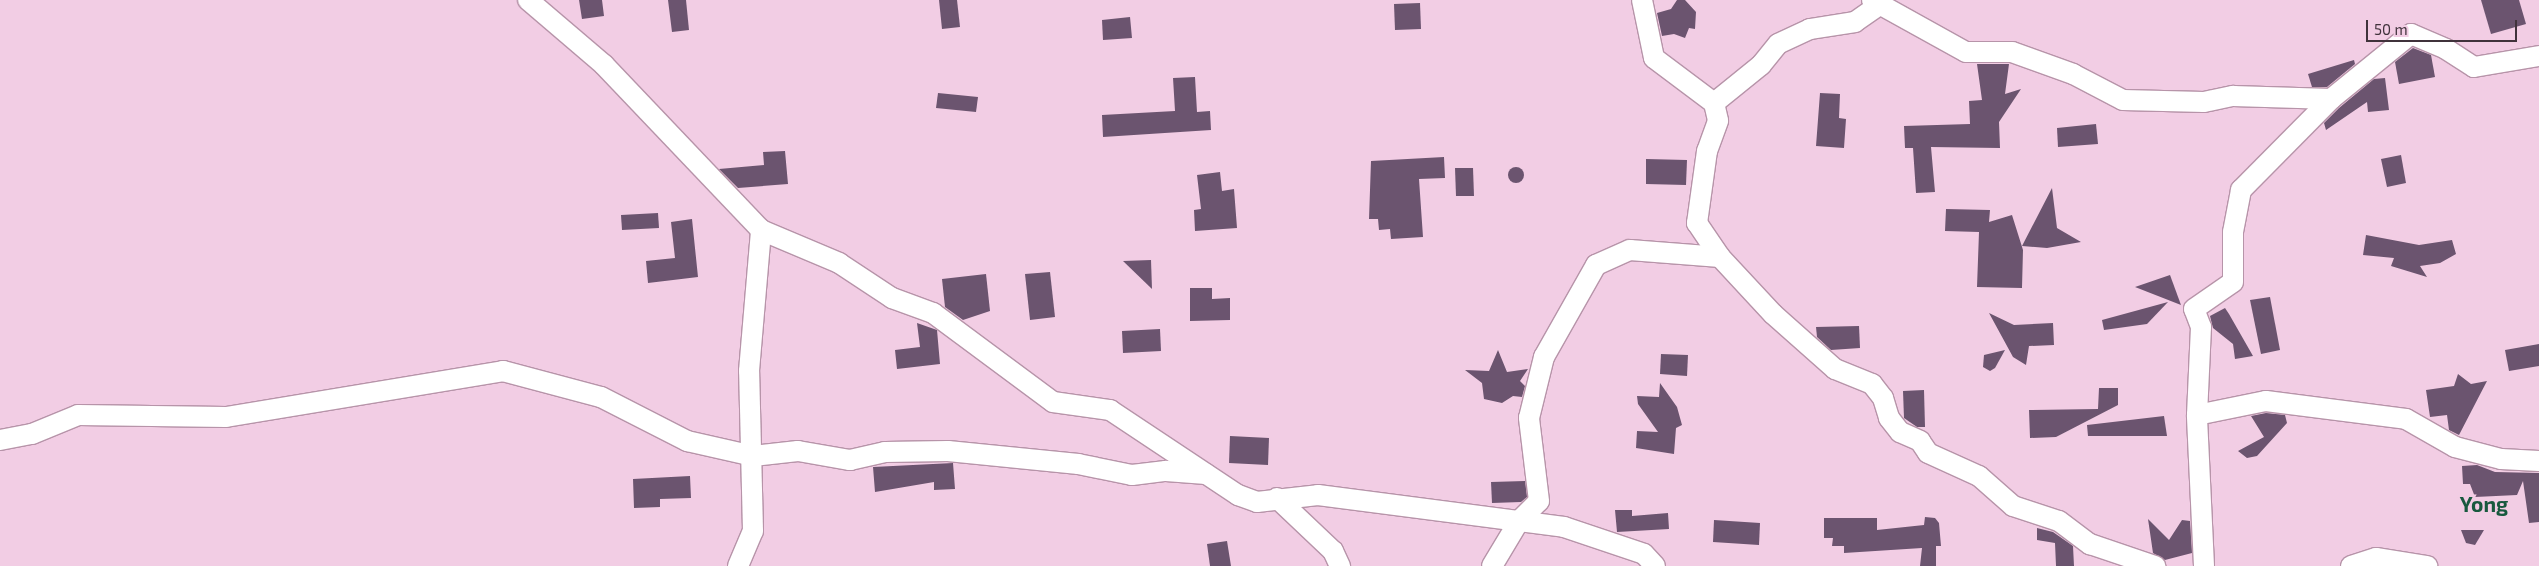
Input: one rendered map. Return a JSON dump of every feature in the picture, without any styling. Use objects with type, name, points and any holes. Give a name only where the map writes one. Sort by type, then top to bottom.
[{"type":"street","points":[[528,0],[604,65],[761,230],[839,263],[892,298],[933,313],[1053,402],[1110,410],[1208,474],[1257,502],[1277,498],[1318,495],[1564,527],[1644,554],[1655,566]]},
{"type":"street","points":[[1642,0],[1654,58],[1714,104],[1718,121],[1707,151],[1697,223],[1720,257],[1773,314],[1835,369],[1872,384],[1883,398],[1889,418],[1900,432],[1920,441],[1928,453],[1979,476],[2014,506],[2059,521],[2090,544],[2155,566]]},
{"type":"street","points":[[1714,104],[1760,65],[1778,44],[1810,29],[1855,22],[1877,2],[1966,52],[2012,52],[2073,74],[2123,100],[2204,102],[2233,96],[2330,99]]},
{"type":"street","points":[[2204,566],[2197,415],[2201,327],[2194,309],[2233,282],[2232,232],[2241,190],[2330,99],[2411,34],[2446,49],[2474,67],[2539,56]]},
{"type":"street","points":[[738,566],[753,531],[749,371],[761,230]]},
{"type":"street","points":[[1492,566],[1519,521],[1539,501],[1528,418],[1544,357],[1596,265],[1630,250],[1720,257]]},
{"type":"street","points":[[0,440],[32,434],[78,415],[226,417],[502,371],[600,397],[687,441],[752,456],[798,451],[850,460],[885,452],[948,451],[1078,464],[1132,476],[1166,471],[1208,474]]},
{"type":"street","points":[[2197,415],[2266,401],[2406,419],[2455,446],[2501,459],[2539,461]]},
{"type":"street","points":[[1277,498],[1333,551],[1340,566]]},
{"type":"street","points":[[2351,566],[2376,558],[2427,566]]},
{"type":"building","points":[[579,0],[602,0],[604,16],[582,19]]},
{"type":"building","points":[[668,0],[686,0],[689,30],[672,32]]},
{"type":"building","points":[[939,0],[957,0],[960,27],[942,29]]},
{"type":"building","points":[[1677,0],[1685,0],[1696,12],[1695,29],[1689,28],[1685,38],[1674,34],[1662,36],[1657,13],[1671,9]]},
{"type":"building","points":[[2481,0],[2519,0],[2526,24],[2491,34]]},
{"type":"building","points":[[1420,3],[1421,29],[1395,30],[1394,4]]},
{"type":"building","points":[[1130,17],[1132,38],[1103,40],[1102,20]]},
{"type":"building","points":[[2413,48],[2431,55],[2435,77],[2399,84],[2395,62]]},
{"type":"building","points":[[2354,60],[2355,64],[2327,87],[2312,87],[2308,74]]},
{"type":"building","points":[[1977,64],[2009,64],[2005,94],[2021,89],[1999,122],[2000,148],[1931,147],[1935,192],[1916,193],[1913,148],[1905,148],[1904,126],[1970,124],[1969,101],[1982,100]]},
{"type":"building","points":[[1195,77],[1197,112],[1210,111],[1211,130],[1103,137],[1102,115],[1175,111],[1173,78]]},
{"type":"building","points":[[2385,78],[2389,110],[2368,112],[2367,102],[2326,130],[2324,123],[2339,108],[2374,79]]},
{"type":"building","points":[[938,93],[978,97],[976,112],[936,108]]},
{"type":"building","points":[[1820,93],[1840,94],[1839,118],[1846,119],[1844,148],[1816,146]]},
{"type":"building","points":[[2096,124],[2098,144],[2058,147],[2057,128]]},
{"type":"building","points":[[785,151],[788,184],[738,188],[719,169],[764,165],[763,152]]},
{"type":"building","points":[[2401,155],[2406,183],[2387,187],[2381,159]]},
{"type":"building","points":[[1444,157],[1445,178],[1419,179],[1423,237],[1391,239],[1390,229],[1379,230],[1378,219],[1369,219],[1371,161]]},
{"type":"building","points":[[1646,159],[1687,160],[1686,185],[1646,184]]},
{"type":"building","points":[[1513,167],[1519,167],[1524,172],[1522,181],[1513,183],[1508,178],[1508,172]]},
{"type":"building","points":[[1455,168],[1473,168],[1474,196],[1456,196]]},
{"type":"building","points":[[1220,172],[1222,191],[1234,189],[1237,228],[1195,231],[1194,210],[1201,209],[1197,175]]},
{"type":"building","points":[[2052,188],[2057,228],[2081,242],[2047,248],[2022,246]]},
{"type":"building","points":[[1946,209],[1990,210],[1989,222],[2012,215],[2023,250],[2022,288],[1977,287],[1979,232],[1945,231]]},
{"type":"building","points":[[658,213],[659,228],[622,230],[621,215]]},
{"type":"building","points":[[692,219],[698,277],[648,283],[646,261],[675,258],[671,222]]},
{"type":"building","points":[[2366,235],[2419,245],[2452,240],[2456,254],[2440,263],[2420,266],[2427,277],[2391,266],[2394,258],[2363,255]]},
{"type":"building","points":[[1151,260],[1152,289],[1123,261]]},
{"type":"building","points":[[1050,272],[1055,317],[1030,320],[1025,274]]},
{"type":"building","points":[[986,274],[990,311],[963,320],[945,307],[942,279]]},
{"type":"building","points":[[2170,275],[2181,305],[2135,287]]},
{"type":"building","points":[[1190,288],[1212,288],[1212,299],[1230,298],[1230,320],[1190,321]]},
{"type":"building","points":[[2270,297],[2280,350],[2261,354],[2250,300]]},
{"type":"building","points":[[2168,302],[2147,324],[2104,330],[2102,320]]},
{"type":"building","points":[[2225,308],[2253,356],[2235,359],[2233,344],[2213,328],[2210,316]]},
{"type":"building","points":[[1989,313],[2014,325],[2053,323],[2054,345],[2029,346],[2026,365],[2013,357]]},
{"type":"building","points":[[917,323],[937,330],[940,364],[897,369],[895,350],[920,347]]},
{"type":"building","points":[[1859,326],[1860,348],[1831,350],[1817,337],[1816,327]]},
{"type":"building","points":[[1160,329],[1161,351],[1123,353],[1122,331]]},
{"type":"building","points":[[2539,344],[2539,366],[2509,371],[2505,350]]},
{"type":"building","points":[[1498,350],[1507,372],[1528,369],[1520,381],[1525,386],[1522,397],[1513,396],[1502,403],[1484,399],[1482,383],[1465,370],[1489,371]]},
{"type":"building","points":[[2005,350],[1995,368],[1990,371],[1983,367],[1984,355]]},
{"type":"building","points":[[1661,354],[1688,355],[1687,376],[1660,374]]},
{"type":"building","points":[[2458,374],[2471,384],[2487,381],[2459,435],[2449,430],[2447,415],[2430,417],[2426,390],[2454,386]]},
{"type":"building","points":[[1660,383],[1677,407],[1682,425],[1676,428],[1674,454],[1636,448],[1637,431],[1658,432],[1638,404],[1637,396],[1659,397]]},
{"type":"building","points":[[2099,388],[2118,388],[2118,405],[2056,437],[2030,438],[2029,410],[2098,409]]},
{"type":"building","points":[[1924,390],[1925,427],[1917,427],[1904,418],[1903,391]]},
{"type":"building","points":[[2266,413],[2285,415],[2287,423],[2257,456],[2247,458],[2238,451],[2264,437],[2251,416]]},
{"type":"building","points":[[2164,416],[2167,436],[2088,436],[2087,425]]},
{"type":"building","points":[[1230,436],[1269,438],[1268,465],[1229,463]]},
{"type":"building","points":[[953,463],[955,489],[934,490],[934,482],[875,492],[873,467]]},
{"type":"building","points":[[2477,465],[2495,472],[2539,473],[2539,522],[2529,523],[2523,481],[2517,495],[2475,497],[2470,484],[2463,484],[2462,466]]},
{"type":"building","points":[[690,476],[691,498],[660,499],[660,507],[634,508],[633,479]]},
{"type":"building","points":[[1525,481],[1527,497],[1521,502],[1492,503],[1491,482]]},
{"type":"building","points":[[1615,510],[1632,510],[1632,516],[1668,513],[1669,529],[1617,532]]},
{"type":"building","points":[[1925,517],[1935,518],[1939,523],[1941,546],[1936,546],[1936,566],[1920,566],[1922,548],[1844,553],[1844,546],[1832,546],[1833,538],[1824,538],[1824,518],[1877,518],[1877,530],[1924,525]]},
{"type":"building","points":[[2148,519],[2169,540],[2182,520],[2190,521],[2192,553],[2165,560],[2153,553]]},
{"type":"building","points":[[1714,520],[1760,523],[1759,545],[1713,542]]},
{"type":"building","points":[[2037,528],[2053,532],[2073,546],[2074,566],[2056,566],[2055,543],[2037,540]]},
{"type":"building","points":[[2461,530],[2484,530],[2475,545],[2466,543]]},
{"type":"building","points":[[1227,541],[1231,566],[1210,566],[1207,544]]},
{"type":"district","name":"Yong","points":[[2484,504]]}]
